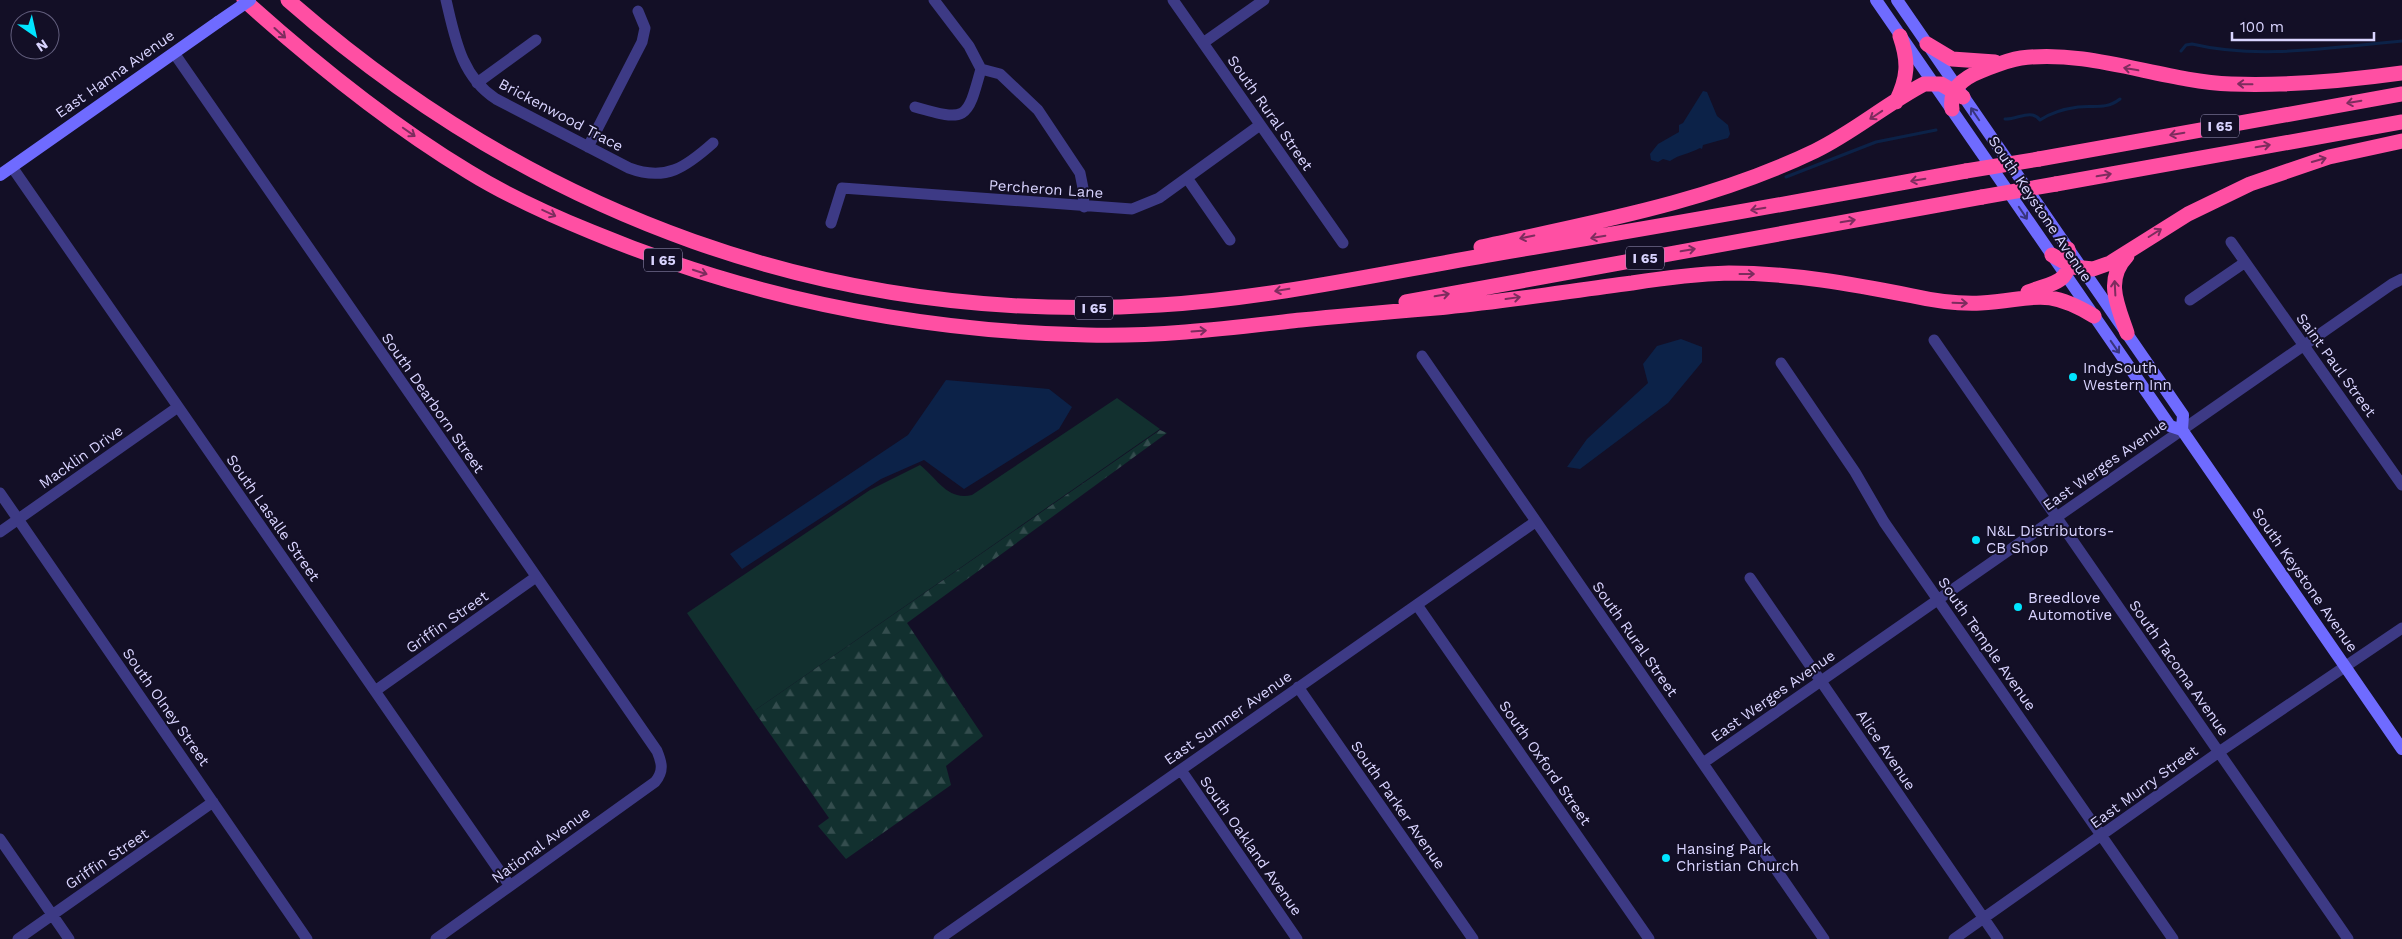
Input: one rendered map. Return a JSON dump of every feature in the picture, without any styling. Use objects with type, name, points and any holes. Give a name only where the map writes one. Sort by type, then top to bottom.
[{"type":"highway","name":"I 65","points":[[244,0],[311,59],[376,109],[472,174],[574,225],[647,254],[773,294],[875,316],[950,327],[1011,332],[1090,335],[1159,334],[1308,320],[2402,122]]},
{"type":"highway","name":"I 65","points":[[288,0],[341,45],[396,87],[475,140],[507,158],[621,214],[690,241],[814,277],[878,290],[958,302],[1010,306],[1095,308],[1231,299],[1966,172],[2402,94]]},
{"type":"highway","points":[[1896,102],[1906,76],[1907,56],[1900,36]]},
{"type":"highway","points":[[1927,44],[1952,59],[2004,62],[2034,57],[2068,57],[2178,78],[2231,84],[2321,83],[2402,73]]},
{"type":"highway","points":[[1952,109],[1951,100],[1970,75],[2004,62]]},
{"type":"highway","points":[[1307,286],[1643,212],[1695,198],[1748,180],[1812,152],[1854,129],[1924,84],[1941,84],[1958,92]]},
{"type":"highway","points":[[2013,299],[2029,291],[2056,284],[2072,270],[2093,269],[2103,266],[2188,214],[2257,181],[2329,157],[2402,141]]},
{"type":"highway","points":[[2127,334],[2113,286],[2118,266],[2135,247]]},
{"type":"highway","points":[[2068,249],[2072,270]]},
{"type":"highway","points":[[2052,255],[2072,270]]},
{"type":"highway","points":[[1308,320],[1456,306],[1681,276],[1729,273],[1812,278],[1952,302],[1979,303],[2032,297],[2057,298],[2094,316]]},
{"type":"main road","name":"East Hanna Avenue","points":[[0,175],[250,0]]},
{"type":"main road","name":"South Keystone Avenue","points":[[1876,0],[2052,255]]},
{"type":"main road","name":"South Keystone Avenue","points":[[1897,0],[1958,92],[2068,249]]},
{"type":"main road","name":"South Keystone Avenue","points":[[2072,270],[2094,316],[2170,426],[2182,430],[2402,749]]},
{"type":"main road","name":"South Keystone Avenue","points":[[2072,270],[2127,334],[2184,415],[2182,430]]},
{"type":"street","name":"Brickenwood Trace","points":[[446,0],[459,52],[477,83],[496,99],[628,168],[654,174],[680,169],[692,162],[713,143]]},
{"type":"street","points":[[915,107],[949,116],[961,113],[973,100],[981,69],[969,46],[934,0]]},
{"type":"street","name":"South Rural Street","points":[[1173,0],[1343,243]]},
{"type":"street","points":[[1203,43],[1264,0]]},
{"type":"street","points":[[588,147],[642,42],[645,28],[638,11]]},
{"type":"street","points":[[477,83],[536,40]]},
{"type":"street","name":"South Dearborn Street","points":[[174,53],[657,751],[662,763],[662,772]]},
{"type":"street","points":[[981,69],[1000,74],[1038,110],[1080,173],[1084,188],[1084,207]]},
{"type":"street","name":"Percheron Lane","points":[[831,223],[842,188],[1132,209],[1159,198],[1260,125]]},
{"type":"street","name":"South Lasalle Street","points":[[12,166],[510,886]]},
{"type":"street","points":[[1187,178],[1230,240]]},
{"type":"street","name":"Saint Paul Street","points":[[2231,242],[2402,485]]},
{"type":"street","points":[[2190,300],[2244,263]]},
{"type":"street","name":"East Werges Avenue","points":[[1703,763],[2402,279]]},
{"type":"street","name":"South Tacoma Avenue","points":[[1934,340],[2348,939]]},
{"type":"street","name":"South Rural Street","points":[[1422,356],[1824,939]]},
{"type":"street","name":"South Temple Avenue","points":[[1781,362],[1855,472],[1884,522],[2173,939]]},
{"type":"street","name":"Macklin Drive","points":[[0,532],[178,407]]},
{"type":"street","name":"South Olney Street","points":[[0,493],[307,939]]},
{"type":"street","name":"East Sumner Avenue","points":[[938,939],[1535,522]]},
{"type":"street","name":"Griffin Street","points":[[375,691],[536,578]]},
{"type":"street","name":"Alice Avenue","points":[[1750,578],[1998,939]]},
{"type":"street","name":"South Oxford Street","points":[[1417,604],[1648,939]]},
{"type":"street","name":"East Murry Street","points":[[1954,939],[2219,752],[2402,628]]},
{"type":"street","name":"South Parker Avenue","points":[[1298,687],[1473,939]]},
{"type":"street","name":"South Oakland Avenue","points":[[1181,770],[1297,939]]},
{"type":"street","name":"National Avenue","points":[[436,939],[655,782],[662,772]]},
{"type":"street","name":"Griffin Street","points":[[18,939],[213,802]]},
{"type":"street","points":[[0,839],[69,939]]},
{"type":"green space","points":[[1117,398],[1160,429],[754,711],[687,613],[870,490],[920,465],[949,492],[963,496],[972,495]]},
{"type":"green space","points":[[1160,430],[1167,433],[907,623],[983,736],[946,766],[951,785],[846,859],[818,826],[829,818],[754,711]]},
{"type":"water","points":[[1703,91],[1707,92],[1717,116],[1728,125],[1730,134],[1728,138],[1703,145],[1702,149],[1700,148],[1670,161],[1663,159],[1658,162],[1651,160],[1650,154],[1658,144],[1679,132],[1679,125],[1683,123]]},
{"type":"water","points":[[1681,339],[1702,347],[1702,362],[1668,403],[1580,469],[1567,467],[1587,439],[1648,383],[1643,364],[1657,346]]},
{"type":"water","points":[[946,380],[1049,389],[1072,407],[1059,429],[964,489],[924,460],[881,479],[742,569],[730,554],[908,435]]},
{"type":"waterway","points":[[2181,51],[2186,45],[2192,44],[2217,49],[2270,52],[2402,41]]},
{"type":"waterway","points":[[2005,119],[2032,115],[2040,120],[2063,110],[2078,107],[2105,106],[2120,99]]},
{"type":"waterway","points":[[1786,177],[1876,142],[1936,130]]},
{"type":"place","name":"IndySouth Western Inn","points":[[2073,377]]},
{"type":"place","name":"N&L Distributors- CB Shop","points":[[1976,540]]},
{"type":"place","name":"Breedlove Automotive","points":[[2018,607]]},
{"type":"place","name":"Hansing Park Christian Church","points":[[1666,858]]}]
